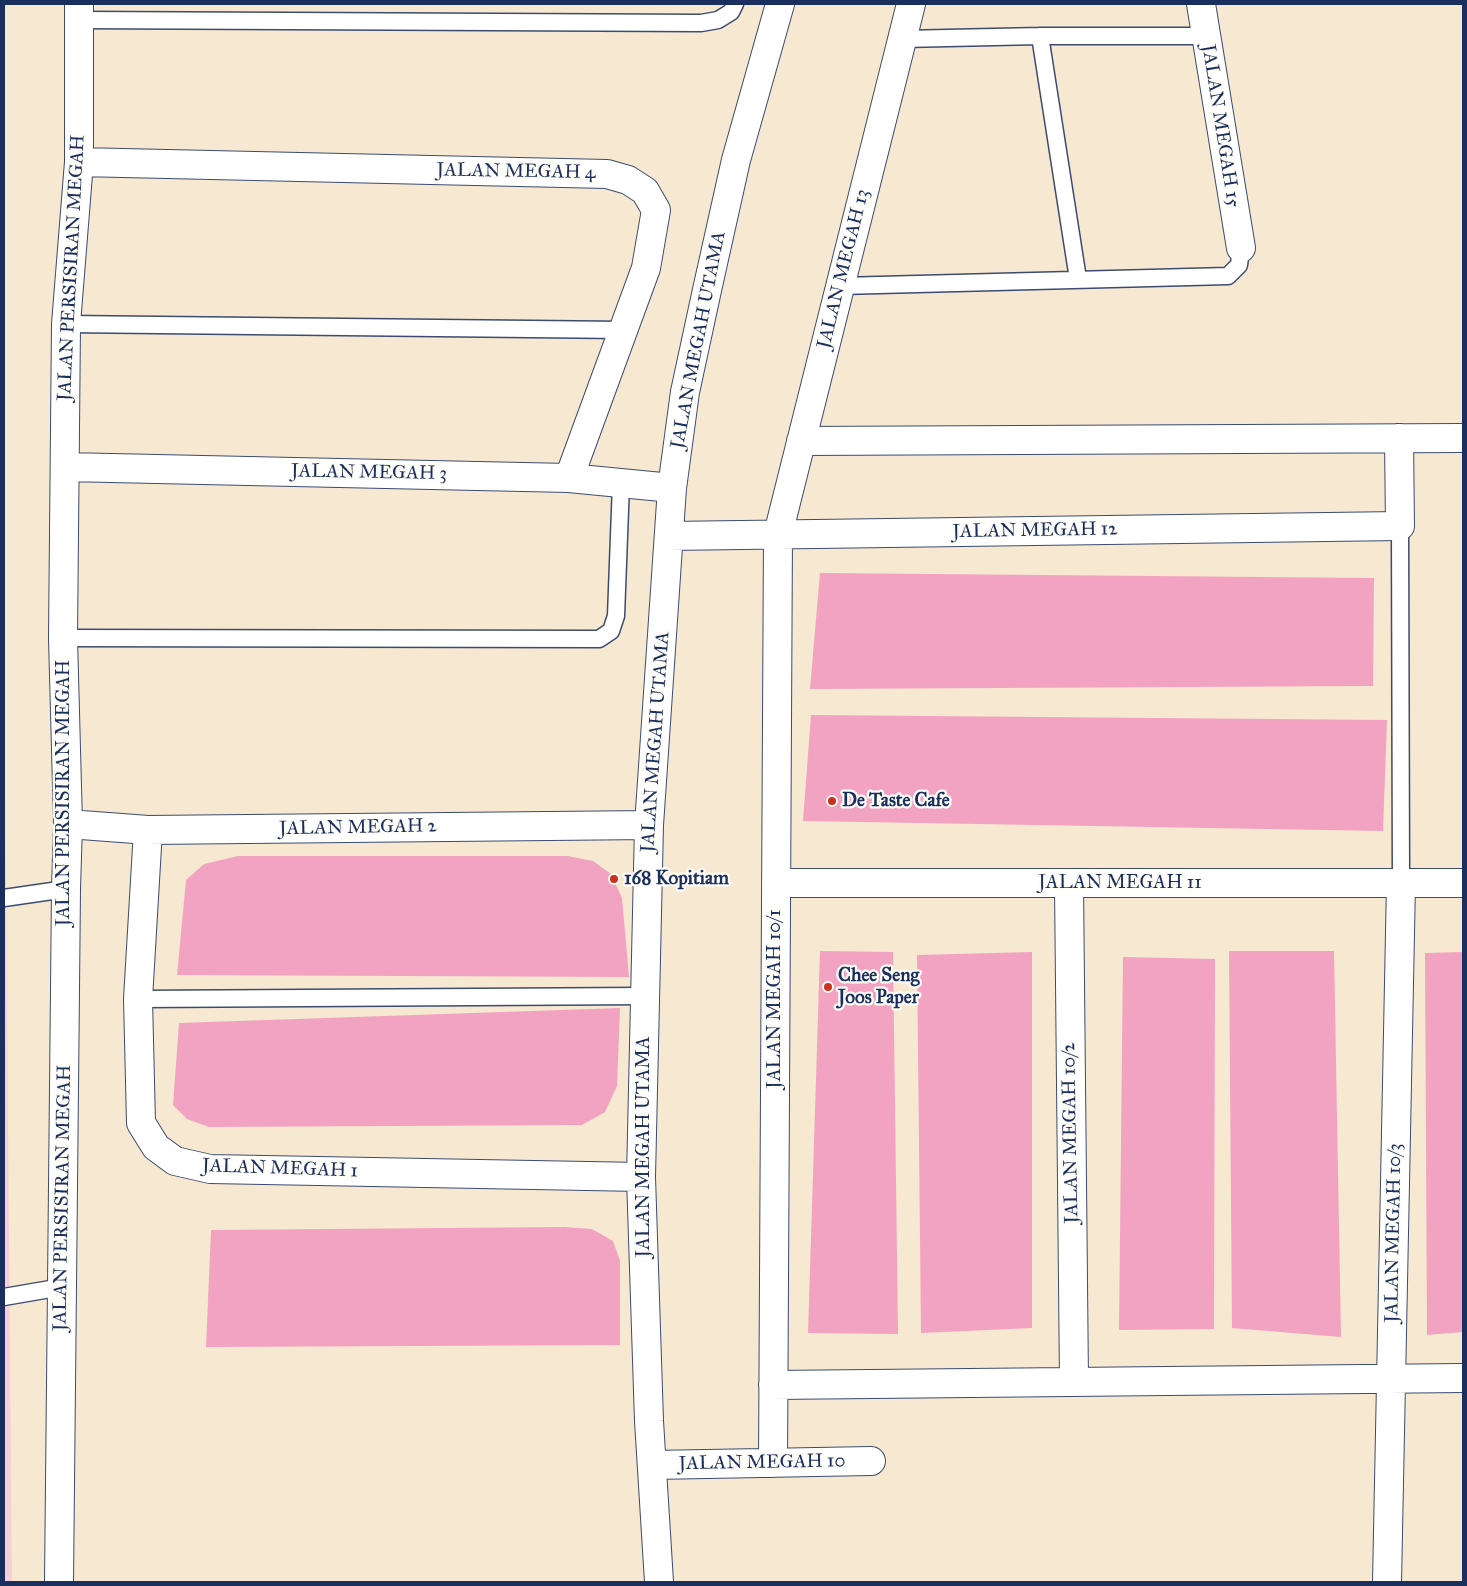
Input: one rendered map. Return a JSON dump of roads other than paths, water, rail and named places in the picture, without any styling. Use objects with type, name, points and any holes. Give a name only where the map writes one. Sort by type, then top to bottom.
[{"type":"street","name":"JALAN MEGAH UTAMA","points":[[659,1582],[649,1421],[641,1177],[649,825],[672,488],[685,392],[709,280],[736,160],[780,4]]},
{"type":"street","name":"JALAN MEGAH 13","points":[[778,534],[911,4]]},
{"type":"street","name":"JALAN MEGAH 15","points":[[1200,4],[1241,248]]},
{"type":"street","name":"JALAN PERSISIRAN MEGAH","points":[[59,1582],[68,824],[63,638],[66,324],[79,162],[79,12]]},
{"type":"street","name":"JALAN MEGAH 4","points":[[79,162],[607,174],[628,180],[645,190],[656,210],[646,268],[569,478]]},
{"type":"street","points":[[1399,438],[1400,526]]},
{"type":"street","points":[[801,441],[1463,438]]},
{"type":"street","name":"JALAN MEGAH 3","points":[[65,467],[569,478],[672,488]]},
{"type":"street","name":"JALAN MEGAH 12","points":[[669,536],[1400,526]]},
{"type":"street","name":"JALAN MEGAH 10/1","points":[[773,1463],[778,534]]},
{"type":"street","name":"JALAN MEGAH 2","points":[[68,824],[148,830],[649,825]]},
{"type":"street","name":"JALAN MEGAH 1","points":[[148,830],[138,999],[141,1123],[156,1147],[175,1161],[210,1169],[641,1177]]},
{"type":"street","name":"JALAN MEGAH 11","points":[[776,883],[1463,883]]},
{"type":"street","name":"JALAN MEGAH 10/2","points":[[1069,883],[1074,1382]]},
{"type":"street","name":"JALAN MEGAH 10/3","points":[[1387,1582],[1401,883]]},
{"type":"street","points":[[773,1386],[1463,1378]]},
{"type":"street","name":"JALAN MEGAH 10","points":[[652,1465],[871,1461]]},
{"type":"lane","points":[[79,12],[701,23],[718,20],[731,12],[735,4]]},
{"type":"lane","points":[[1040,36],[1078,279]]},
{"type":"lane","points":[[902,39],[1040,36],[1206,36]]},
{"type":"lane","points":[[840,286],[1228,276],[1239,265],[1241,248]]},
{"type":"lane","points":[[66,324],[623,330]]},
{"type":"lane","points":[[63,638],[600,639],[611,631],[616,616],[621,483]]},
{"type":"lane","points":[[1400,526],[1401,883]]},
{"type":"lane","points":[[4,898],[66,889]]},
{"type":"lane","points":[[138,999],[645,996]]},
{"type":"lane","points":[[4,1297],[62,1287]]},
{"type":"place","name":"De Taste Cafe","points":[[832,801]]},
{"type":"place","name":"168 Kopitiam","points":[[614,879]]},
{"type":"place","name":"Chee Seng Joos Paper","points":[[828,987]]}]
